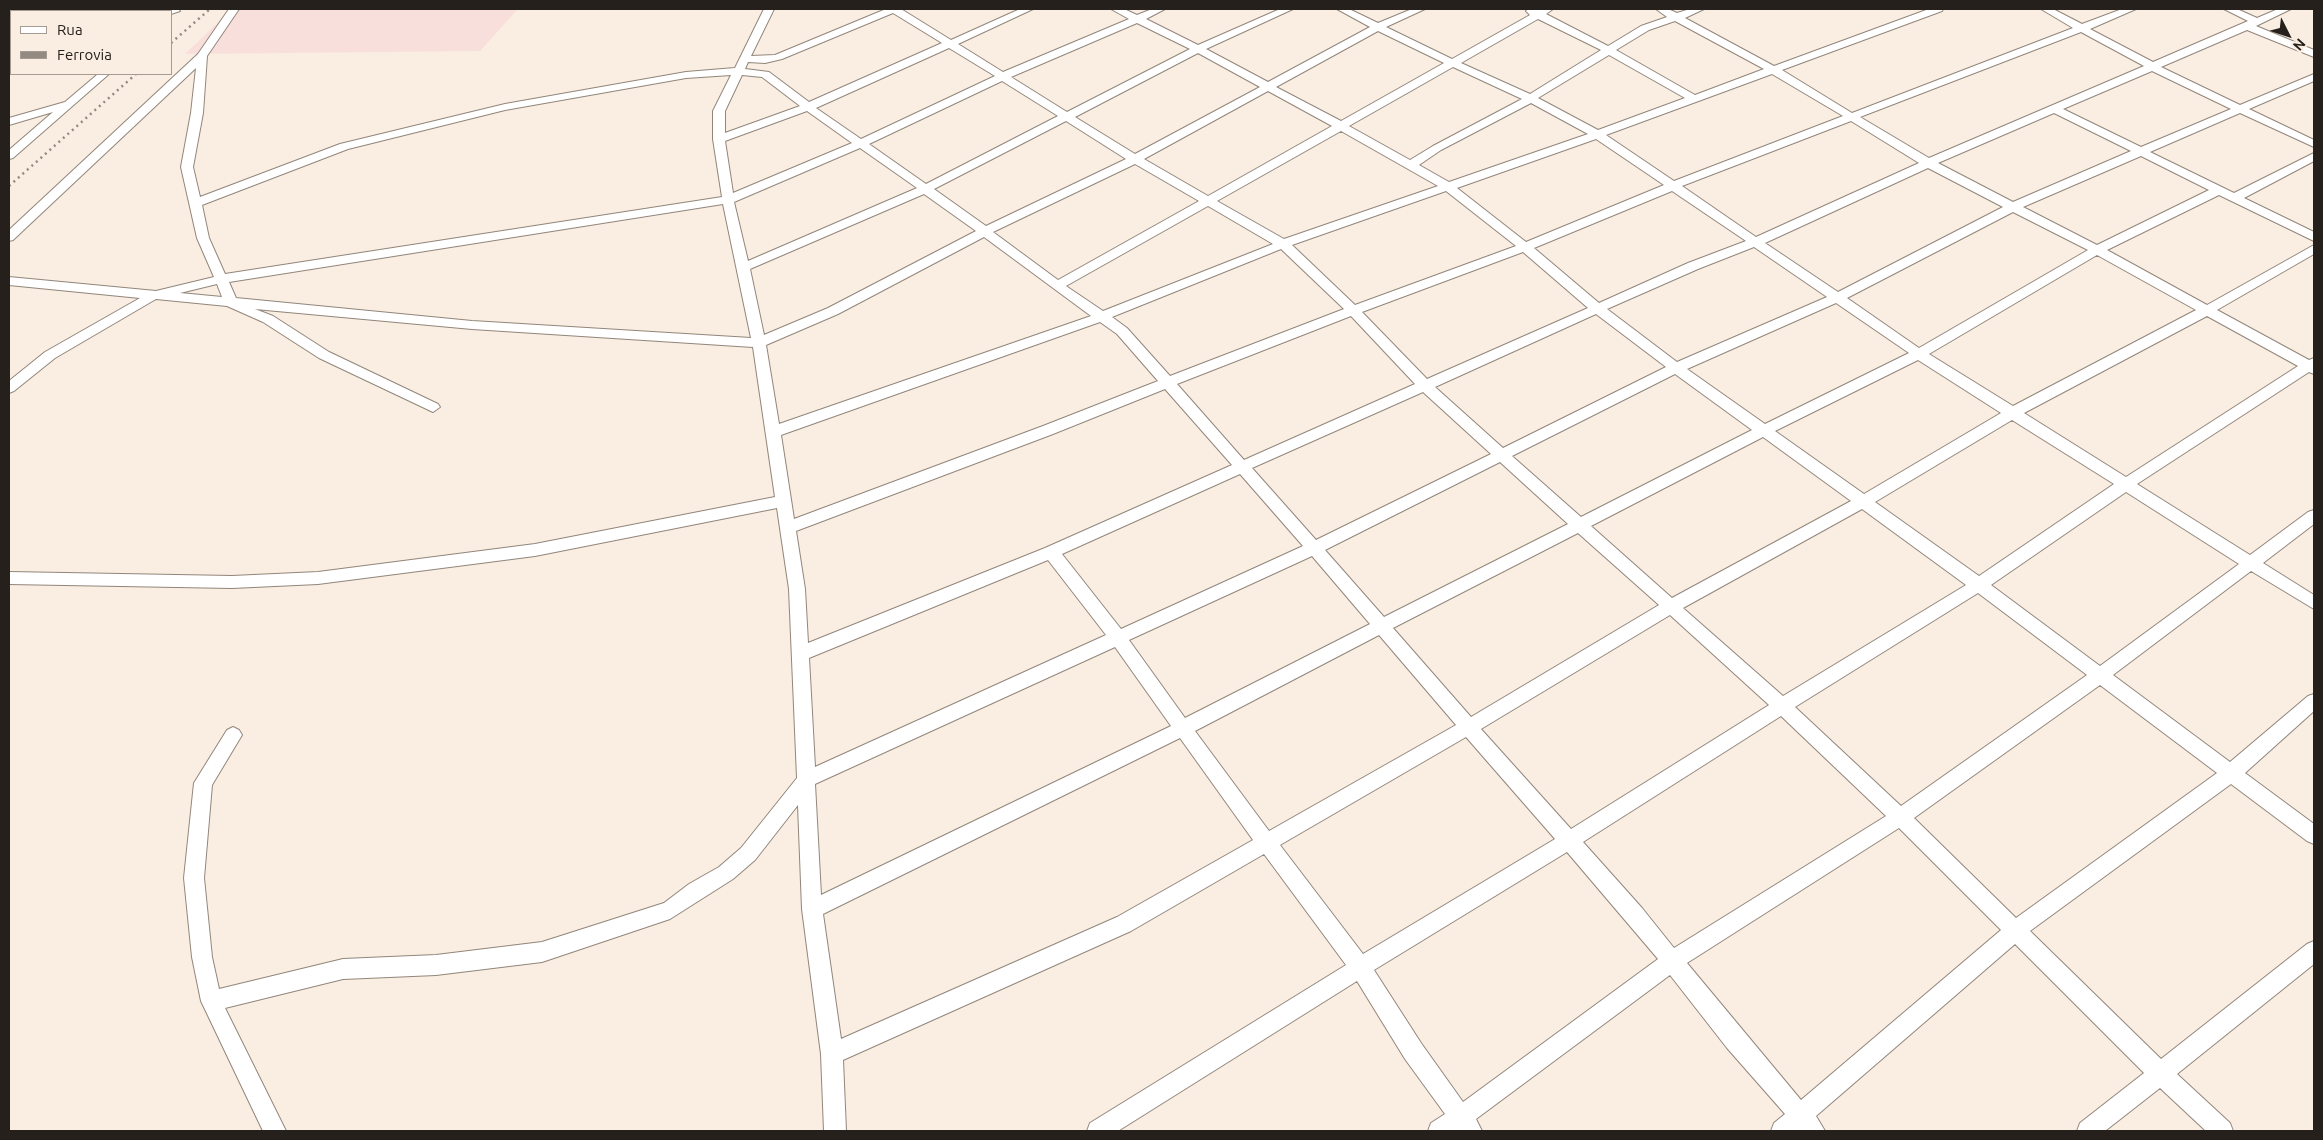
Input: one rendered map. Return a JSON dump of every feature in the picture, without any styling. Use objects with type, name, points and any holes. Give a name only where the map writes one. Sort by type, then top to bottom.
[{"type":"street","points":[[95,9],[122,10]]},
{"type":"street","points":[[9,237],[202,56],[234,9]]},
{"type":"street","points":[[195,203],[344,146],[505,107],[778,57],[894,9],[948,44],[1068,115],[1135,159],[1282,244],[1353,310],[1425,386],[1782,706],[1900,817],[2160,1073],[2222,1131]]},
{"type":"street","points":[[719,139],[808,107],[1028,9]]},
{"type":"street","points":[[1116,9],[1198,49],[1447,186],[1525,247],[1600,310],[1676,368],[1979,585],[2314,835]]},
{"type":"street","points":[[9,388],[50,355],[152,296],[221,279],[728,200],[860,144],[1004,76],[1160,9]]},
{"type":"street","points":[[744,267],[925,189],[1198,49],[1288,9]]},
{"type":"street","points":[[1342,9],[1531,99],[1597,134],[1919,354],[2314,603]]},
{"type":"street","points":[[9,281],[472,326],[759,343],[841,307],[985,231],[1135,159],[1378,27],[1420,9]]},
{"type":"street","points":[[1526,9],[1543,11],[1694,99]]},
{"type":"street","points":[[1098,1131],[1257,1030],[1570,840],[1782,706],[1979,585],[2126,484],[2313,366],[2014,206],[1928,163],[1774,70],[1661,9]]},
{"type":"street","points":[[1409,166],[1437,148],[1531,99],[1645,28],[1699,9]]},
{"type":"street","points":[[773,432],[1102,316],[1282,244],[1597,134],[1938,9]]},
{"type":"street","points":[[2046,9],[2153,66],[2314,144]]},
{"type":"street","points":[[787,528],[1353,310],[1525,247],[1672,186],[1950,80],[2079,27],[2131,9]]},
{"type":"street","points":[[2229,9],[2252,23],[2314,54]]},
{"type":"street","points":[[802,653],[1051,552],[1240,466],[1600,310],[1694,266],[1756,242],[1928,163],[2286,9]]},
{"type":"street","points":[[771,10],[719,111],[719,139],[728,200],[759,343],[797,589],[802,653],[812,909],[832,1054],[835,1131]]},
{"type":"street","points":[[1057,286],[1543,11]]},
{"type":"street","points":[[202,56],[197,113],[187,166],[203,238],[232,304],[268,319],[324,355],[433,407]]},
{"type":"street","points":[[741,65],[765,74],[808,107],[985,231],[1057,286],[1122,331],[1570,840],[1672,961],[1735,1040],[1814,1131]]},
{"type":"street","points":[[9,156],[103,75]]},
{"type":"street","points":[[211,1001],[343,969],[436,965],[542,952],[670,910],[696,890],[726,873],[748,854],[806,780],[1314,548],[1676,368],[1837,298],[2014,206],[2237,108],[2314,77]]},
{"type":"street","points":[[9,122],[71,103]]},
{"type":"street","points":[[2055,109],[2314,237]]},
{"type":"street","points":[[2234,198],[2314,156]]},
{"type":"street","points":[[812,909],[1183,728],[1380,626],[1581,526],[1763,431],[1919,354],[2097,250],[2219,190]]},
{"type":"street","points":[[832,1054],[1124,924],[1469,727],[1670,607],[1863,502],[2012,413],[2207,310],[2314,249]]},
{"type":"street","points":[[9,578],[232,582],[318,578],[535,550],[784,501]]},
{"type":"street","points":[[1439,1131],[1466,1124],[1672,961],[1900,817],[2101,675],[2253,564],[2314,516]]},
{"type":"street","points":[[1051,552],[1118,638],[1266,843],[1362,968],[1413,1051],[1466,1124]]},
{"type":"street","points":[[1782,1131],[2016,930],[2231,773],[2314,702]]},
{"type":"street","points":[[232,735],[203,783],[194,878],[202,957],[211,1001],[275,1131]]},
{"type":"street","points":[[2088,1131],[2314,951]]},
{"type":"shaded area","points":[[232,9],[518,9],[480,51],[185,54]]},
{"type":"railway","points":[[172,42],[210,9]]},
{"type":"railway","points":[[9,186],[135,75]]}]
